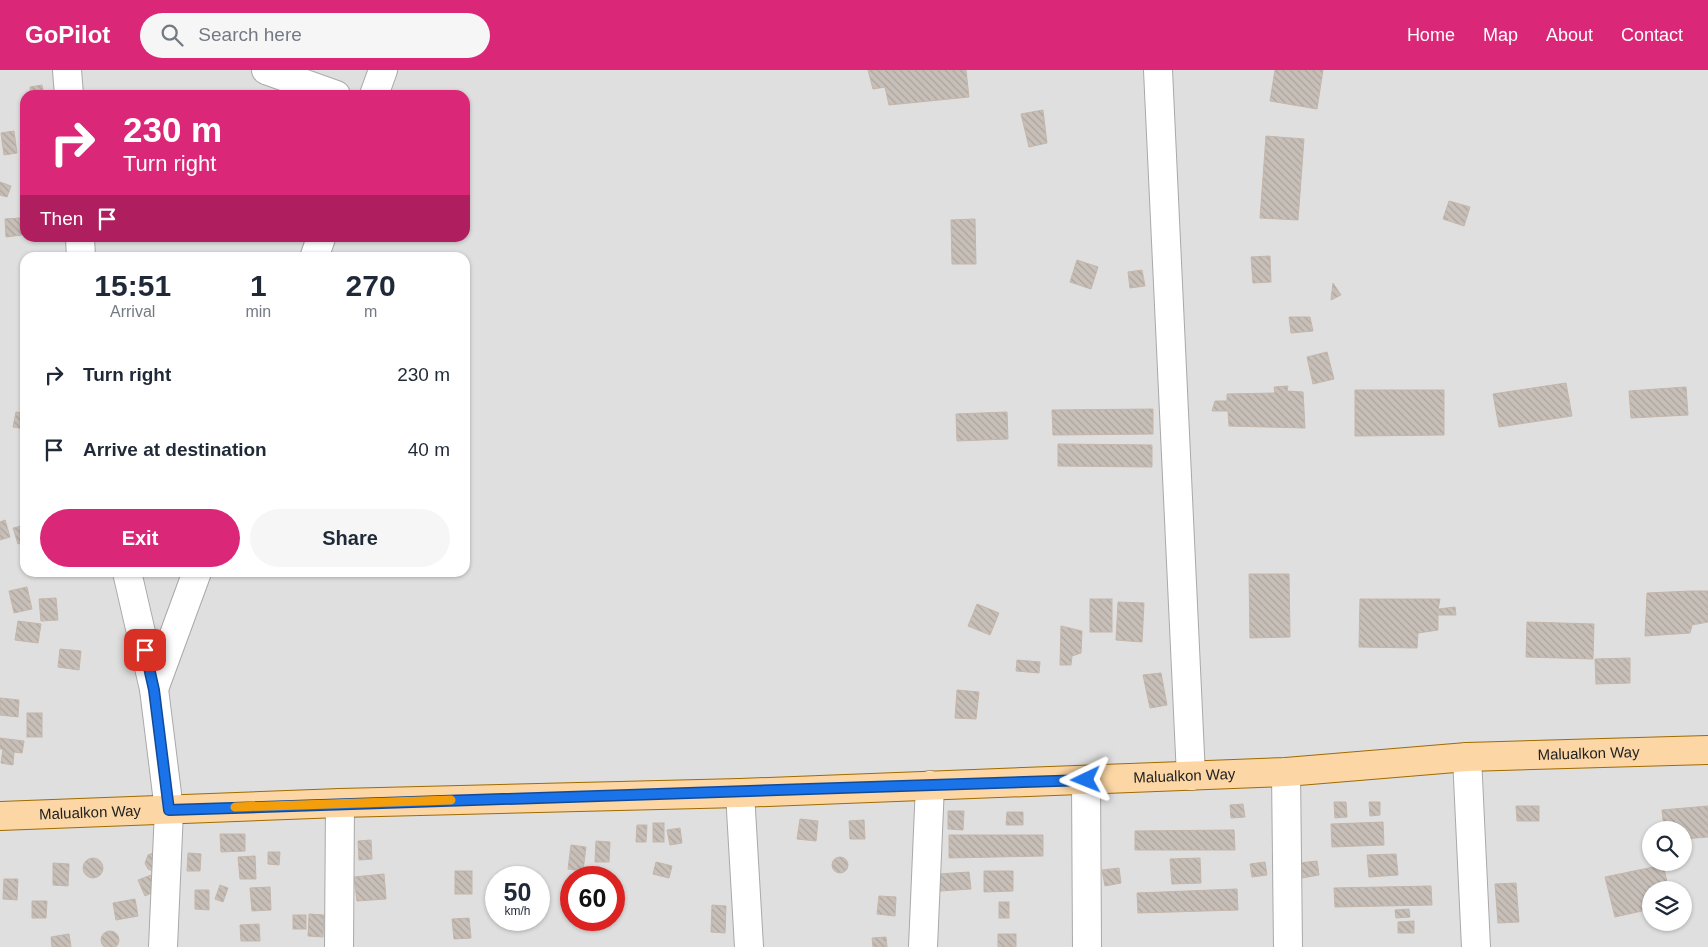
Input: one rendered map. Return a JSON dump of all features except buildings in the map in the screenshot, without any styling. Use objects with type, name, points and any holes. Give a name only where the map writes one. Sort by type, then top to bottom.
[{"type":"main road","name":"Malualkon Way","points":[[0,816],[340,803],[740,793],[1191,776],[1286,772],[1466,757],[1708,750]]},
{"type":"street","points":[[67,70],[69,90]]},
{"type":"street","points":[[266,70],[322,90]]},
{"type":"street","points":[[376,90],[383,70]]},
{"type":"street","points":[[1158,70],[1191,776]]},
{"type":"street","points":[[128,577],[154,690],[169,810],[163,947]]},
{"type":"street","points":[[154,690],[195,577]]},
{"type":"street","points":[[1466,757],[1476,947]]},
{"type":"street","points":[[1286,772],[1288,947]]},
{"type":"street","points":[[1086,780],[1086,947]]},
{"type":"street","points":[[923,947],[930,785]]},
{"type":"street","points":[[740,793],[749,947]]},
{"type":"street","points":[[339,947],[340,803]]},
{"type":"shaded area","points":[[0,70],[1708,70],[1708,947],[0,947]]},
{"type":"slow traffic","points":[[235,807],[451,800]]},
{"type":"route","points":[[145,650],[154,690],[169,810],[340,803],[740,793],[1086,780]]}]
